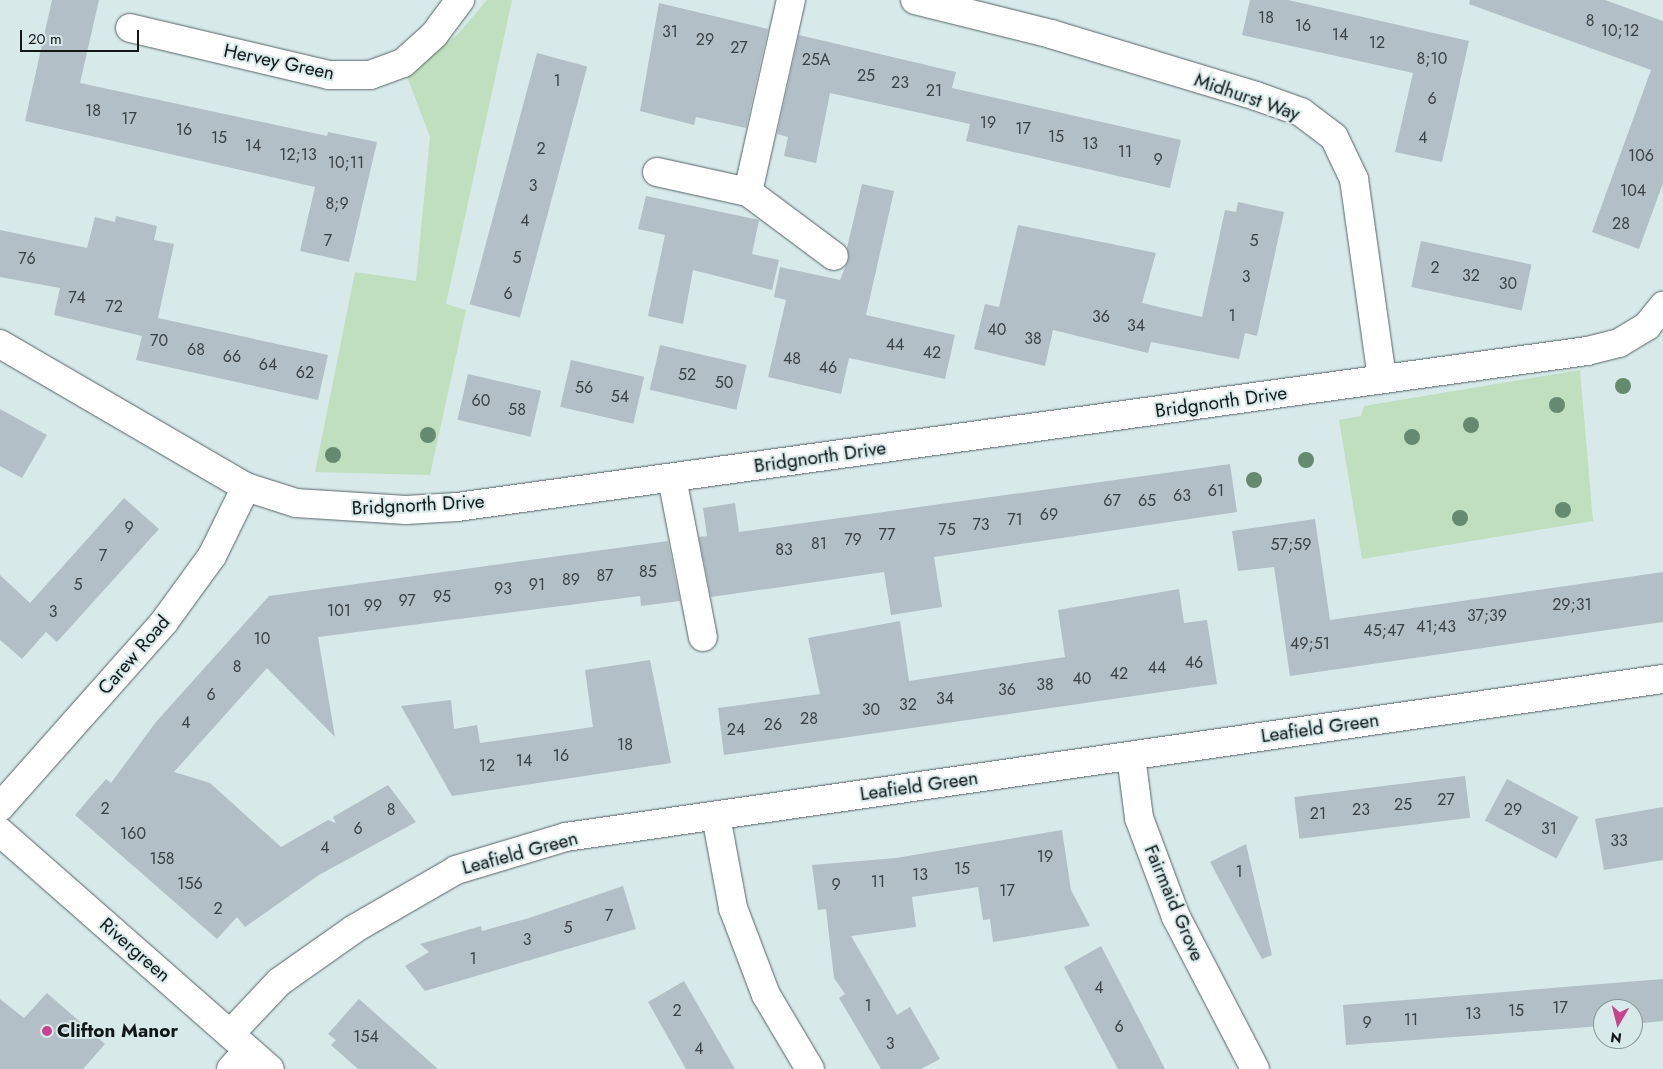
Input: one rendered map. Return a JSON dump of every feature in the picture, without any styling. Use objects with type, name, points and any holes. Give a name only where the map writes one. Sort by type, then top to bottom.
[{"type":"street","name":"Hervey Green","points":[[130,28],[329,76],[370,75],[403,62],[434,35],[460,0]]},
{"type":"street","points":[[748,192],[791,0]]},
{"type":"street","name":"Midhurst Way","points":[[916,0],[1051,34],[1256,96],[1301,112],[1334,137],[1354,179],[1382,379]]},
{"type":"street","points":[[657,172],[748,192],[834,256]]},
{"type":"street","name":"Bridgnorth Drive","points":[[0,344],[246,487],[296,503],[406,510],[672,478],[1382,379],[1619,343],[1647,326],[1663,306]]},
{"type":"street","points":[[672,478],[702,637]]},
{"type":"street","name":"Carew Road","points":[[0,807],[164,622],[212,556],[246,487]]},
{"type":"street","name":"Leafield Green","points":[[236,1051],[279,982],[354,930],[456,870],[566,837],[1663,678]]},
{"type":"street","name":"Fairmaid Grove","points":[[1131,756],[1139,818],[1176,916],[1255,1069]]},
{"type":"street","points":[[716,816],[733,908],[766,995],[810,1069]]},
{"type":"street","name":"Rivergreen","points":[[0,832],[236,1051],[270,1069]]},
{"type":"green space","points":[[487,0],[512,0],[446,304],[466,310],[430,475],[315,472],[355,272],[416,281],[430,137],[406,74],[458,34]]},
{"type":"green space","points":[[1580,370],[1593,521],[1362,559],[1339,420],[1361,416],[1364,406]]},
{"type":"building","points":[[52,0],[99,0],[80,83],[327,136],[328,132],[377,142],[349,262],[300,251],[315,187],[25,121]]},
{"type":"building","points":[[1250,0],[1288,0],[1469,41],[1442,162],[1395,152],[1413,73],[1242,35]]},
{"type":"building","points":[[1470,0],[1605,0],[1663,21],[1663,183],[1639,249],[1592,232],[1651,70],[1469,4]]},
{"type":"building","points":[[659,3],[768,29],[746,128],[696,117],[694,125],[640,111]]},
{"type":"building","points":[[799,35],[956,72],[952,88],[1181,140],[1170,188],[966,141],[970,124],[830,93],[816,163],[784,156],[788,137],[777,134]]},
{"type":"building","points":[[537,53],[587,66],[520,318],[470,304]]},
{"type":"building","points":[[862,184],[894,191],[866,315],[955,335],[945,379],[849,358],[841,394],[768,377],[786,300],[774,297],[780,267],[840,280],[849,258],[847,248]]},
{"type":"building","points":[[646,196],[759,220],[752,254],[779,260],[772,290],[693,270],[683,324],[648,316],[665,235],[638,229]]},
{"type":"building","points":[[1238,202],[1284,212],[1257,336],[1245,333],[1239,359],[1151,342],[1148,353],[1053,330],[1045,366],[974,349],[985,304],[999,307],[1018,225],[1156,253],[1142,303],[1202,317],[1225,210],[1236,212]]},
{"type":"building","points":[[116,216],[157,226],[154,240],[174,244],[158,318],[328,355],[318,400],[136,360],[142,336],[54,315],[60,288],[0,277],[0,230],[87,248],[95,217],[115,222]]},
{"type":"building","points":[[1421,241],[1532,264],[1522,310],[1411,287]]},
{"type":"building","points":[[660,345],[747,365],[736,410],[650,390]]},
{"type":"building","points":[[571,360],[644,377],[633,424],[560,407]]},
{"type":"building","points":[[468,374],[541,391],[531,437],[457,420]]},
{"type":"building","points":[[0,409],[47,435],[22,478],[0,466]]},
{"type":"building","points":[[1230,464],[1237,512],[934,557],[942,607],[891,615],[884,572],[711,597],[699,537],[707,536],[703,508],[735,503],[739,532]]},
{"type":"building","points":[[124,498],[159,529],[57,642],[46,632],[22,659],[0,640],[0,575],[30,603]]},
{"type":"building","points":[[1315,519],[1330,620],[1663,572],[1663,622],[1290,676],[1274,567],[1238,571],[1232,531]]},
{"type":"building","points":[[668,541],[680,601],[641,606],[640,596],[318,637],[335,737],[267,668],[174,772],[210,783],[281,847],[328,820],[336,823],[333,817],[388,785],[416,822],[319,875],[245,927],[237,917],[217,939],[75,815],[106,779],[111,783],[156,722],[269,596]]},
{"type":"building","points":[[1179,589],[1184,623],[1207,620],[1217,684],[724,755],[718,708],[820,694],[808,638],[900,621],[909,681],[1065,657],[1058,610]]},
{"type":"building","points":[[650,660],[671,763],[452,796],[401,706],[451,700],[454,729],[477,725],[480,743],[593,727],[585,670]]},
{"type":"building","points":[[1465,776],[1470,818],[1299,839],[1294,797]]},
{"type":"building","points":[[1507,779],[1579,817],[1556,859],[1485,820]]},
{"type":"building","points":[[1663,807],[1663,860],[1604,870],[1595,819]]},
{"type":"building","points":[[1062,830],[1071,890],[1090,926],[993,942],[990,919],[983,920],[978,887],[912,897],[916,927],[851,936],[897,1015],[910,1007],[940,1059],[921,1069],[881,1069],[839,998],[845,994],[834,978],[826,909],[818,910],[812,865],[896,858]]},
{"type":"building","points":[[1246,844],[1272,955],[1262,959],[1210,862]]},
{"type":"building","points":[[623,886],[636,929],[425,991],[405,966],[429,952],[420,944],[481,926],[482,931],[529,918]]},
{"type":"building","points":[[1101,946],[1165,1069],[1118,1069],[1064,967]]},
{"type":"building","points":[[1663,979],[1663,1021],[1643,1023],[1643,999],[1593,999],[1593,1027],[1346,1045],[1343,1005]]},
{"type":"building","points":[[684,981],[735,1069],[686,1069],[648,1002]]},
{"type":"building","name":"Clifton Manor","points":[[47,993],[105,1044],[83,1069],[0,1069],[0,999],[24,1018]]},
{"type":"building","points":[[359,999],[438,1069],[358,1069],[331,1045],[336,1040],[328,1034]]},
{"type":"place","name":"Clifton Manor","points":[[47,1031]]}]
